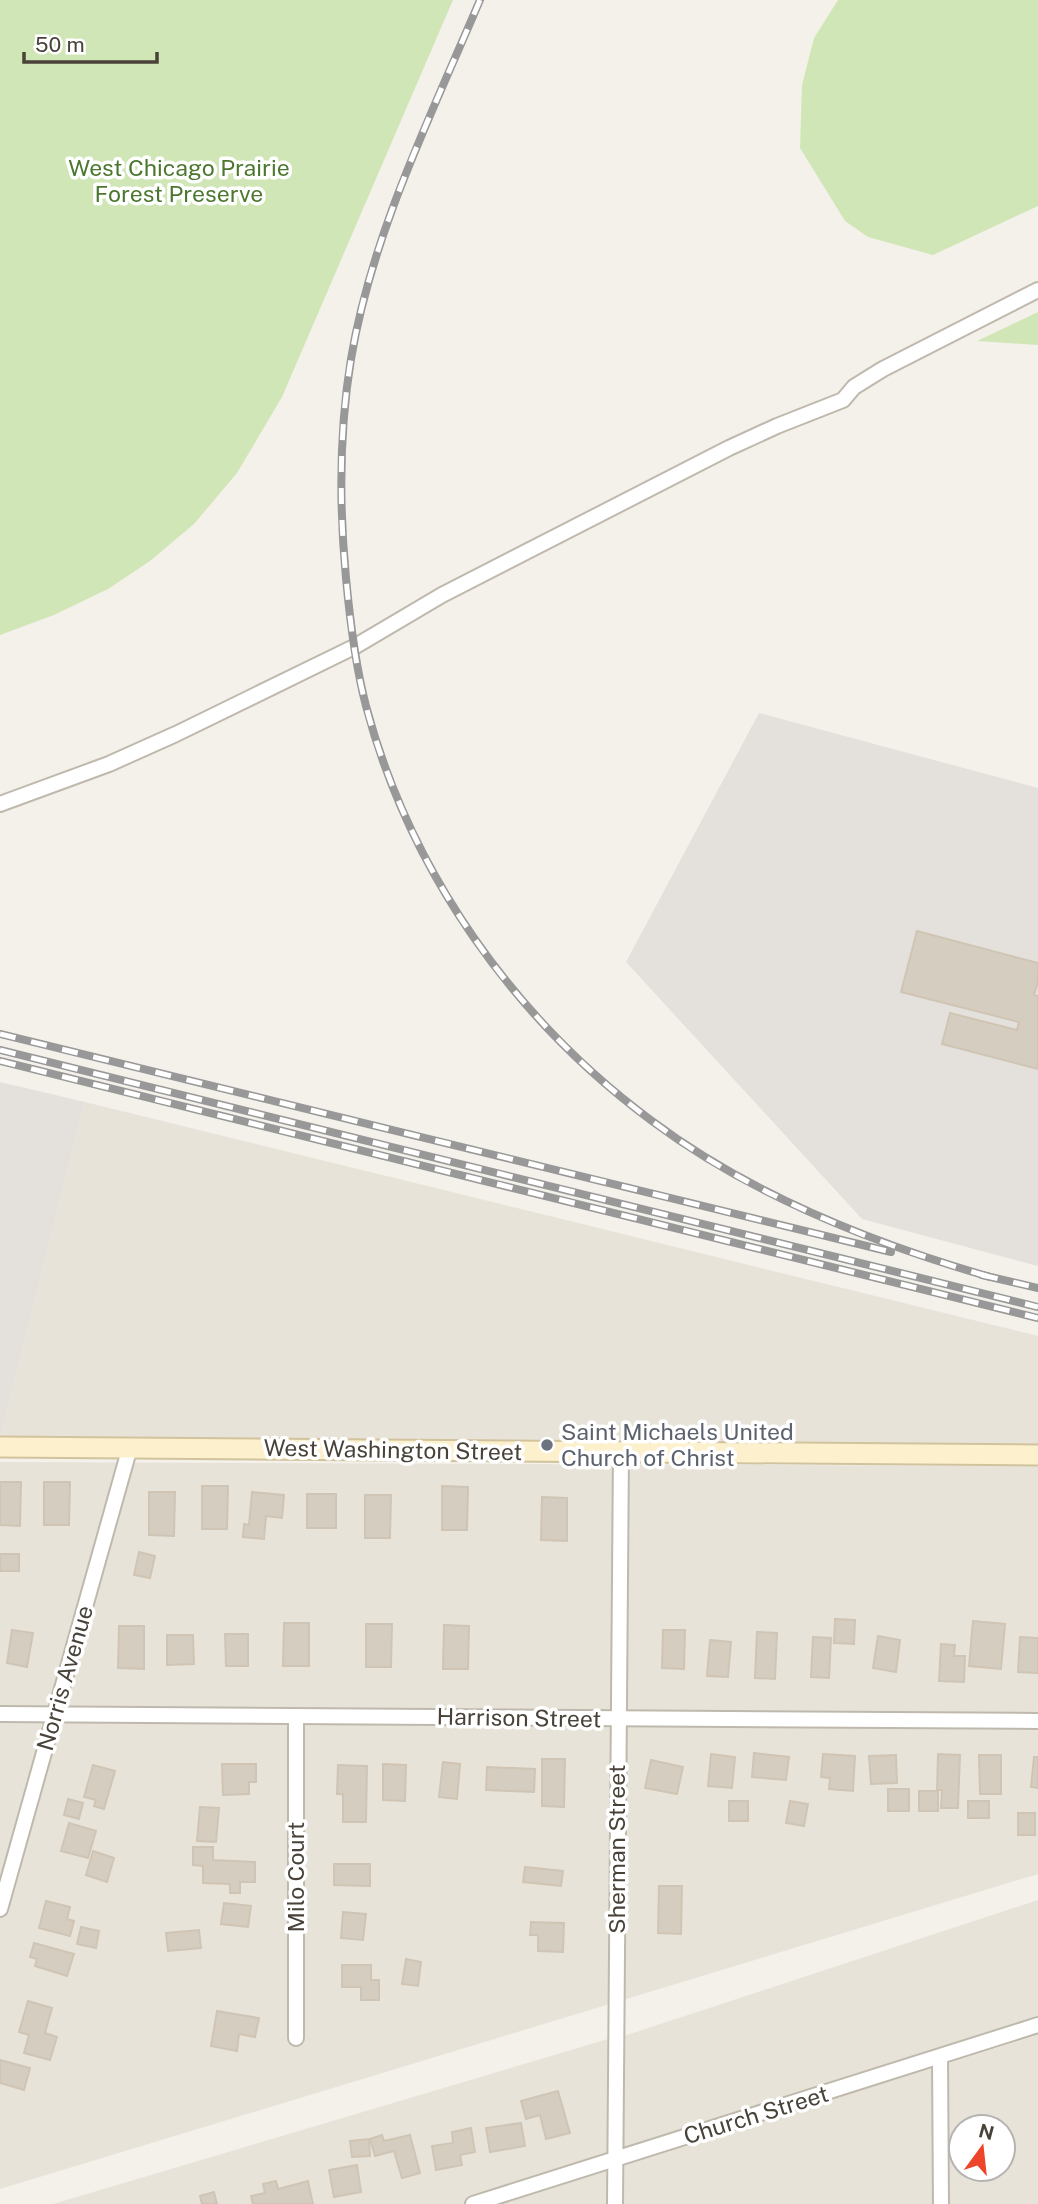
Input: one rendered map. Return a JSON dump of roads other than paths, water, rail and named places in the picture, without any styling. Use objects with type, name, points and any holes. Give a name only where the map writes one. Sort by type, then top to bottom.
[{"type":"main road","name":"West Washington Street","points":[[0,1447],[1038,1455]]},
{"type":"street","points":[[0,804],[154,744],[354,647],[442,595],[729,448],[843,400],[854,387],[883,369],[1038,290]]},
{"type":"street","name":"Norris Avenue","points":[[0,1909],[130,1447]]},
{"type":"street","name":"Sherman Street","points":[[615,2204],[621,1452]]},
{"type":"street","name":"Harrison Street","points":[[0,1714],[1038,1721]]},
{"type":"street","name":"Milo Court","points":[[296,1716],[296,2038]]},
{"type":"street","name":"Church Street","points":[[472,2204],[1038,2025]]},
{"type":"street","points":[[940,2058],[941,2204]]},
{"type":"railway","points":[[480,0],[423,131],[388,221],[361,312],[347,386],[341,496],[348,594],[362,690],[385,767],[410,827],[439,883],[474,938],[512,989],[555,1036],[602,1081],[690,1148],[771,1194],[901,1249],[990,1277]]},
{"type":"railway","points":[[0,1034],[891,1252]]},
{"type":"railway","points":[[0,1050],[1038,1307]]},
{"type":"railway","points":[[0,1061],[1038,1318]]},
{"type":"railway","points":[[982,1275],[1038,1288]]},
{"type":"place","name":"Saint Michaels United Church of Christ","points":[[547,1445]]},
{"type":"park label","name":"West Chicago Prairie Forest Preserve","points":[[179,181]]}]
